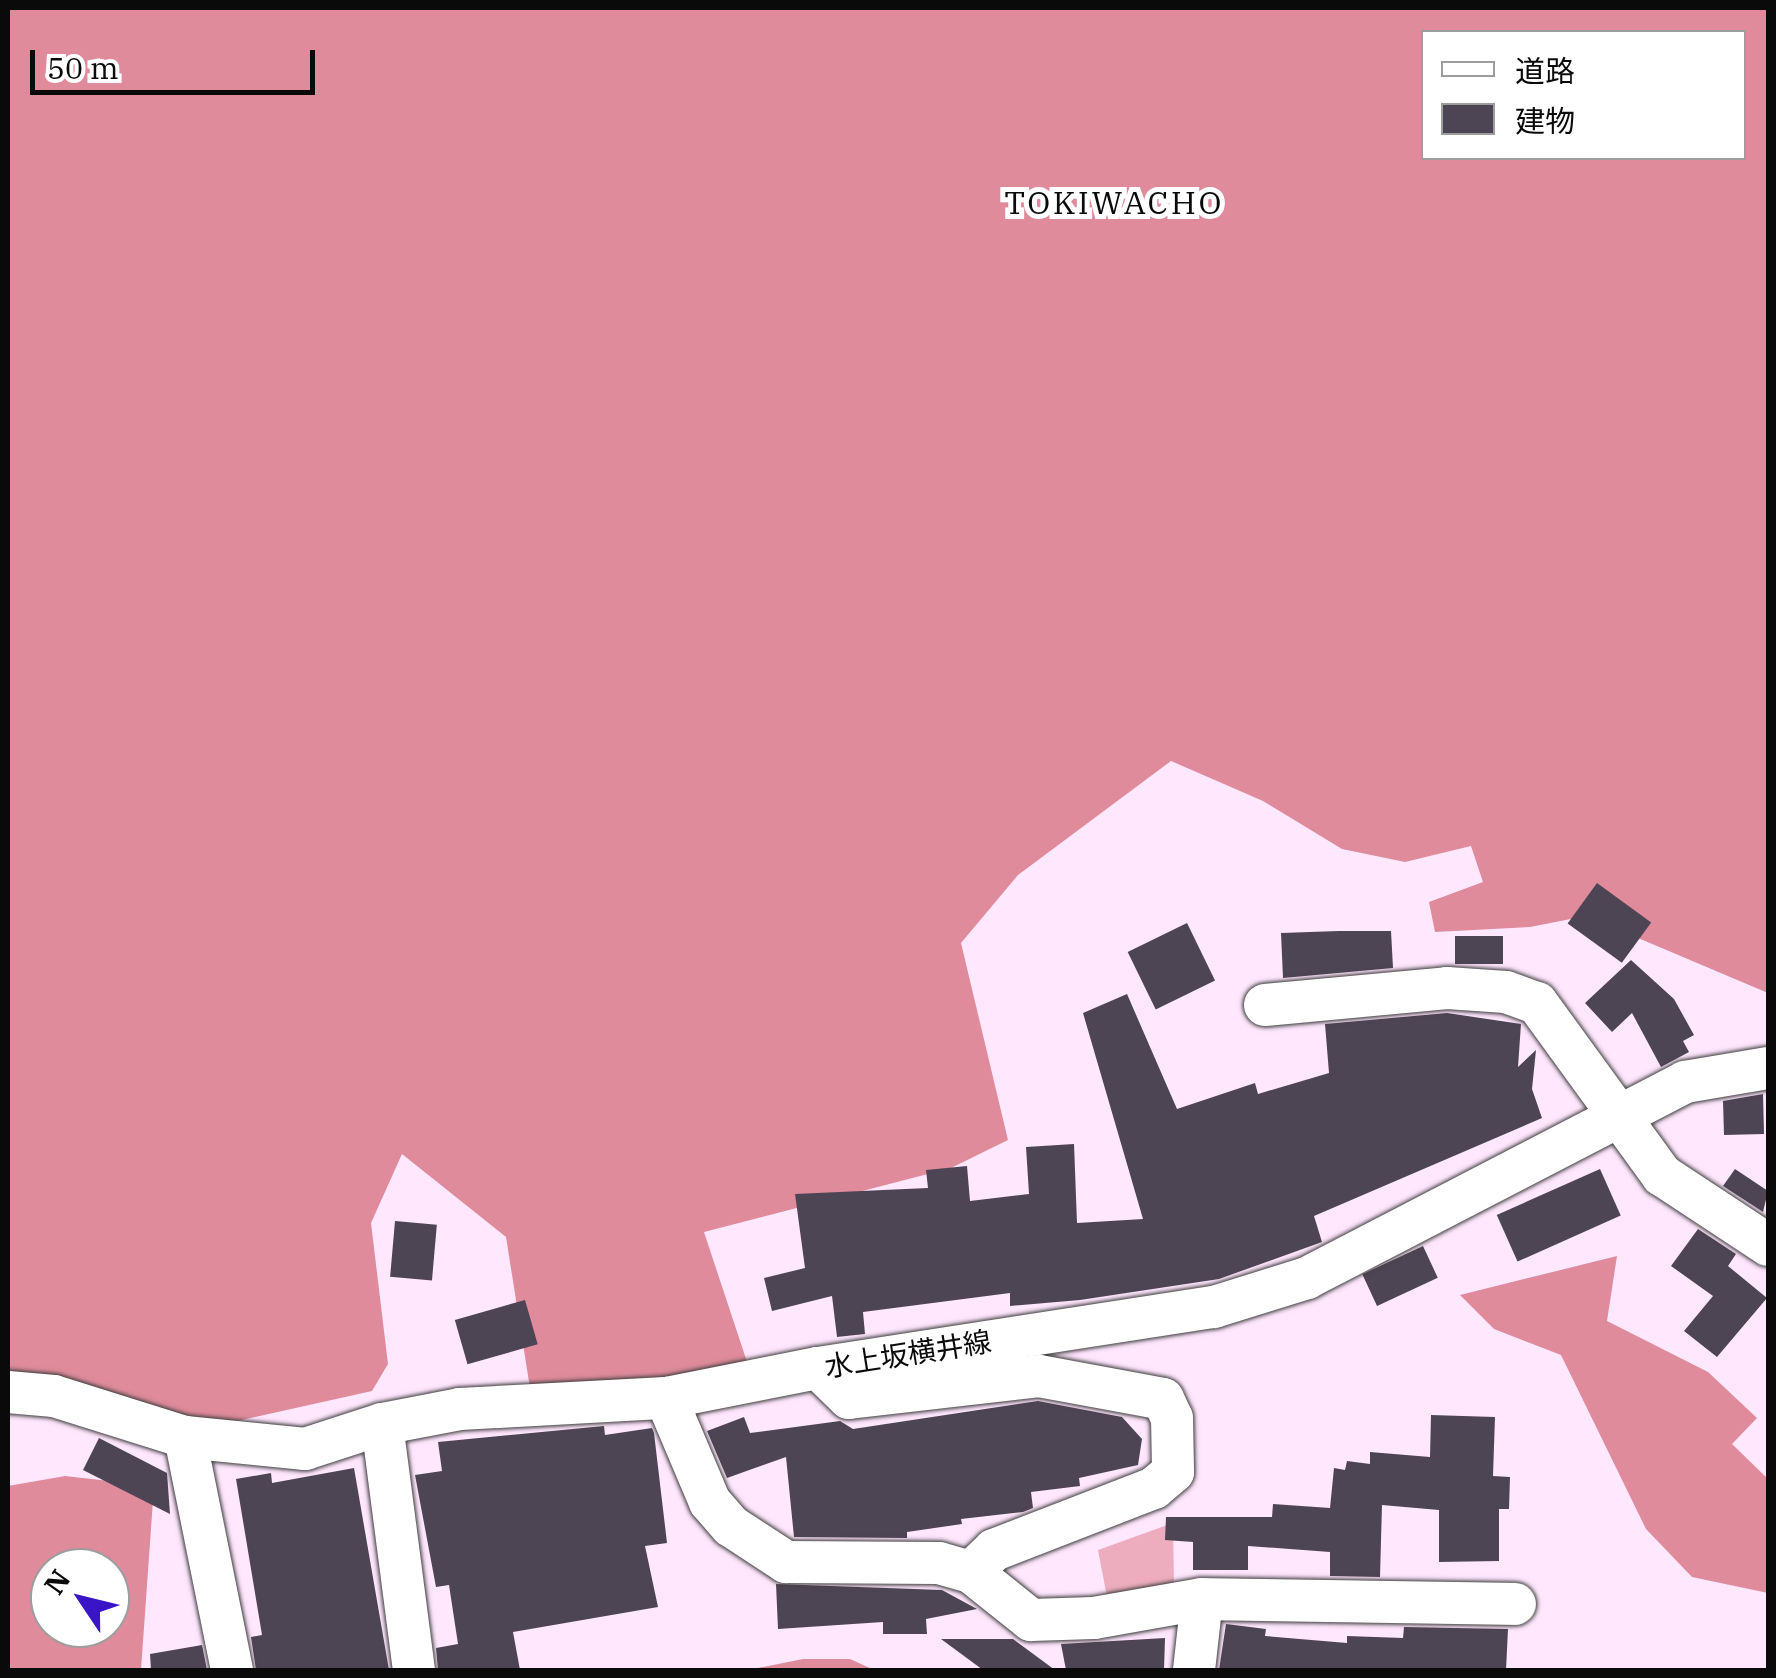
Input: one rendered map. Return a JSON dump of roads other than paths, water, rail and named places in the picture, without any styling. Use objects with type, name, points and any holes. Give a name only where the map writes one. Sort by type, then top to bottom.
[{"type":"street","points":[[1265,1005],[1448,988],[1506,992],[1537,1002],[1662,1175],[1768,1245]]},
{"type":"street","name":"水上坂横井線","points":[[8,1392],[54,1396],[186,1437],[305,1449],[382,1424],[460,1409],[666,1398],[818,1368],[1214,1307],[1307,1278],[1685,1082],[1768,1068]]},
{"type":"street","points":[[818,1368],[849,1398],[1039,1376],[1163,1399],[1172,1418],[1173,1472],[1154,1488],[994,1550],[971,1572]]},
{"type":"street","points":[[666,1398],[710,1502],[731,1526],[786,1562],[939,1563],[971,1572],[1031,1620],[1094,1618],[1202,1599],[1515,1604]]},
{"type":"street","points":[[382,1424],[414,1670]]},
{"type":"street","points":[[186,1437],[232,1670]]},
{"type":"street","points":[[1194,1670],[1202,1599]]},
{"type":"district","name":"TOKIWACHO","points":[[1114,202]]}]
